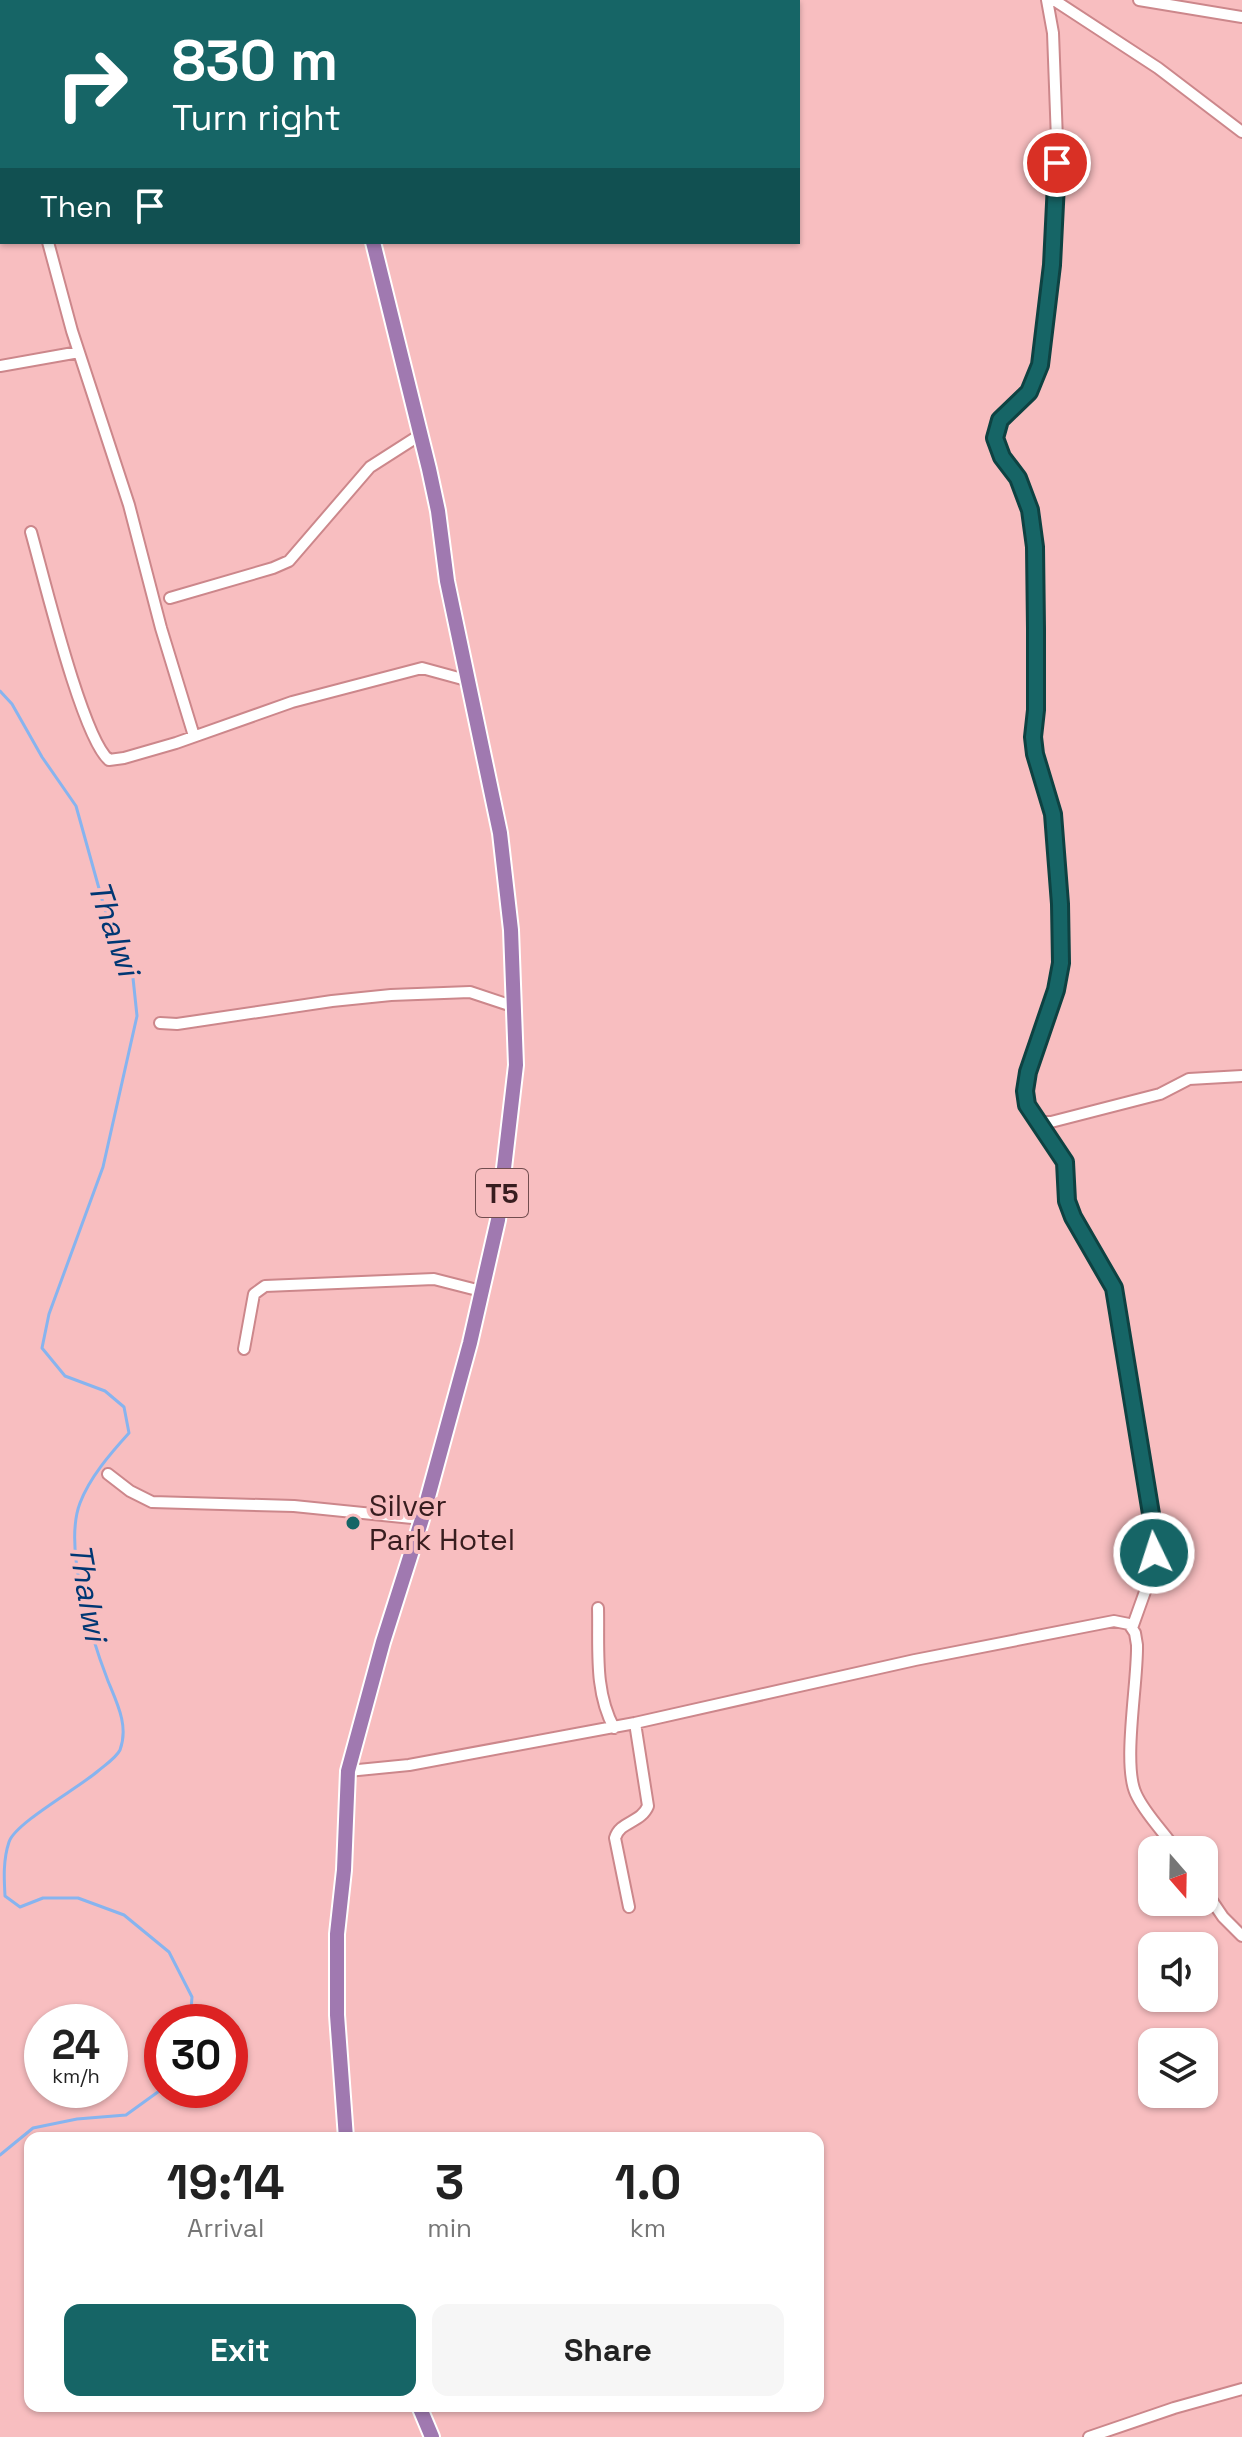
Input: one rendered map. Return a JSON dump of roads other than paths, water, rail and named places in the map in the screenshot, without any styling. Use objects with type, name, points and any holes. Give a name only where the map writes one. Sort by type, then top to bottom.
[{"type":"highway","name":"T5","points":[[346,2132],[337,2015],[337,1934],[344,1870],[348,1771],[470,1343],[498,1220],[516,1065],[511,930],[502,846],[447,581],[438,511],[373,244]]},
{"type":"highway","points":[[422,2412],[432,2437]]},
{"type":"street","points":[[1047,0],[1054,43],[1057,140],[1048,306],[1035,381],[1029,392],[1000,420],[995,438],[1002,457],[1018,478],[1030,510],[1035,547],[1036,710],[1033,737],[1053,814],[1059,879],[1061,963],[1056,990],[1028,1072],[1025,1091],[1027,1105],[1065,1162],[1067,1201],[1073,1217],[1114,1288],[1154,1540],[1152,1572],[1132,1628]]},
{"type":"street","points":[[1055,0],[1158,68],[1242,132]]},
{"type":"street","points":[[1139,0],[1242,17]]},
{"type":"street","points":[[49,244],[79,352],[129,505],[161,628],[194,736]]},
{"type":"street","points":[[0,366],[79,352]]},
{"type":"street","points":[[170,598],[289,561],[370,467],[420,435]]},
{"type":"street","points":[[31,532],[73,679],[88,722],[104,757],[109,760],[194,736],[292,702],[422,668],[466,680]]},
{"type":"street","points":[[160,1023],[177,1024],[332,1001],[454,992],[470,992],[515,1007]]},
{"type":"street","points":[[1037,1122],[1051,1122],[1160,1094],[1189,1079],[1242,1076]]},
{"type":"street","points":[[244,1349],[254,1294],[265,1286],[434,1279],[481,1291]]},
{"type":"street","points":[[108,1474],[130,1491],[152,1502],[294,1506],[422,1519]]},
{"type":"street","points":[[598,1608],[600,1693],[604,1710],[614,1728]]},
{"type":"street","points":[[348,1771],[409,1765],[614,1728],[915,1660],[1114,1621],[1129,1624],[1132,1628],[1138,1655],[1131,1728],[1131,1784],[1166,1836]]},
{"type":"street","points":[[629,1907],[615,1838],[619,1828],[641,1817],[648,1806],[635,1723]]},
{"type":"street","points":[[1218,1910],[1242,1936]]},
{"type":"street","points":[[1089,2437],[1242,2389]]},
{"type":"waterway","name":"Thalwi","points":[[0,691],[12,704],[42,757],[76,806],[105,910],[131,959],[137,1016],[103,1167],[49,1314],[42,1348],[65,1376],[105,1391],[124,1407],[129,1433],[101,1466],[84,1493],[76,1521],[75,1543],[81,1592],[101,1663],[121,1715],[122,1741],[116,1756],[14,1834],[6,1856],[5,1896],[20,1907],[43,1898],[78,1898],[124,1915],[169,1952],[192,1997],[191,2004]]},
{"type":"waterway","name":"Thalwi","points":[[28,2132],[33,2128],[77,2119],[126,2115],[144,2102]]},
{"type":"waterway","name":"Thalwi","points":[[0,2155],[24,2135]]},
{"type":"place","name":"Silver Park Hotel","points":[[353,1523]]}]
